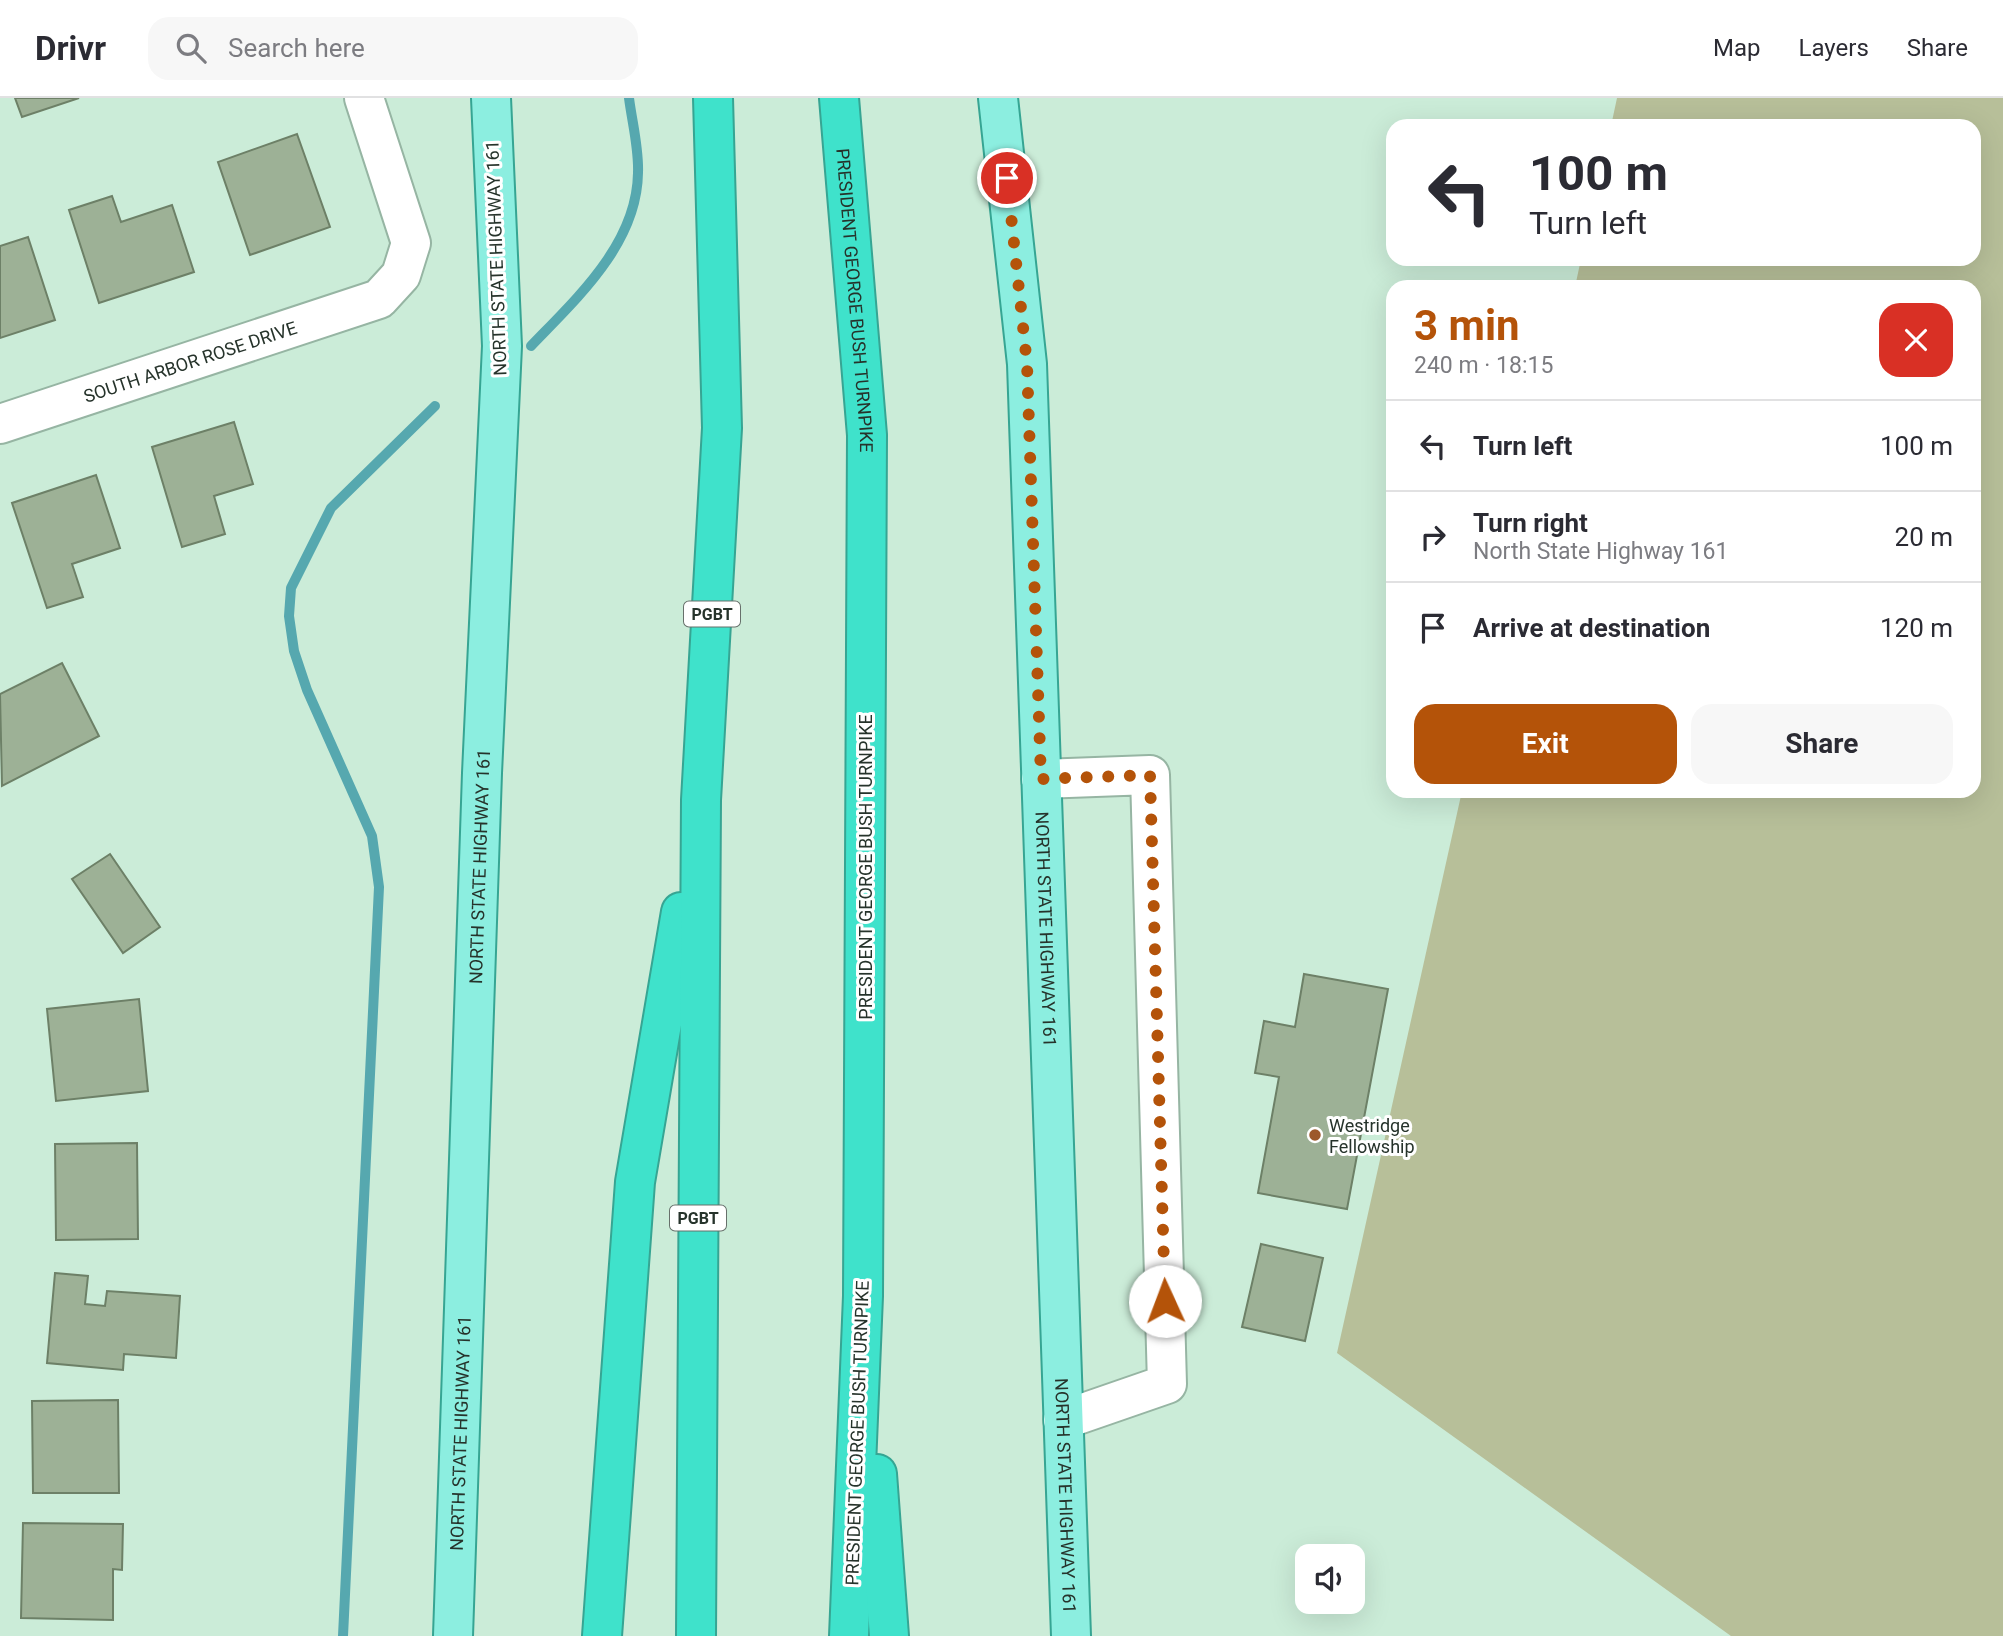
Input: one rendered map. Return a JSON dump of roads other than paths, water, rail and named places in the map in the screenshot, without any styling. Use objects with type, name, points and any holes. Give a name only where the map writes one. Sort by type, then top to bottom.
[{"type":"highway","name":"PGBT","points":[[696,1636],[701,800],[722,428],[713,98]]},
{"type":"highway","name":"PRESIDENT GEORGE BUSH TURNPIKE","points":[[839,98],[867,435],[863,1296],[849,1636]]},
{"type":"highway","points":[[602,1636],[635,1182],[701,800]]},
{"type":"highway","points":[[863,1296],[888,1636]]},
{"type":"main road","name":"NORTH STATE HIGHWAY 161","points":[[453,1636],[482,773],[502,346],[491,98]]},
{"type":"main road","name":"NORTH STATE HIGHWAY 161","points":[[998,98],[1027,364],[1071,1636]]},
{"type":"street","name":"SOUTH ARBOR ROSE DRIVE","points":[[0,424],[379,299],[401,275],[411,243],[364,98]]},
{"type":"street","points":[[1041,779],[1150,775],[1167,1384],[1063,1420]]},
{"type":"waterway","points":[[531,346],[585,289],[616,246],[627,223],[635,199],[638,173],[629,98]]},
{"type":"waterway","points":[[343,1636],[379,887],[372,836],[307,690],[294,651],[289,616],[291,588],[331,508],[435,406]]},
{"type":"place","name":"Westridge Fellowship","points":[[1315,1135]]}]
